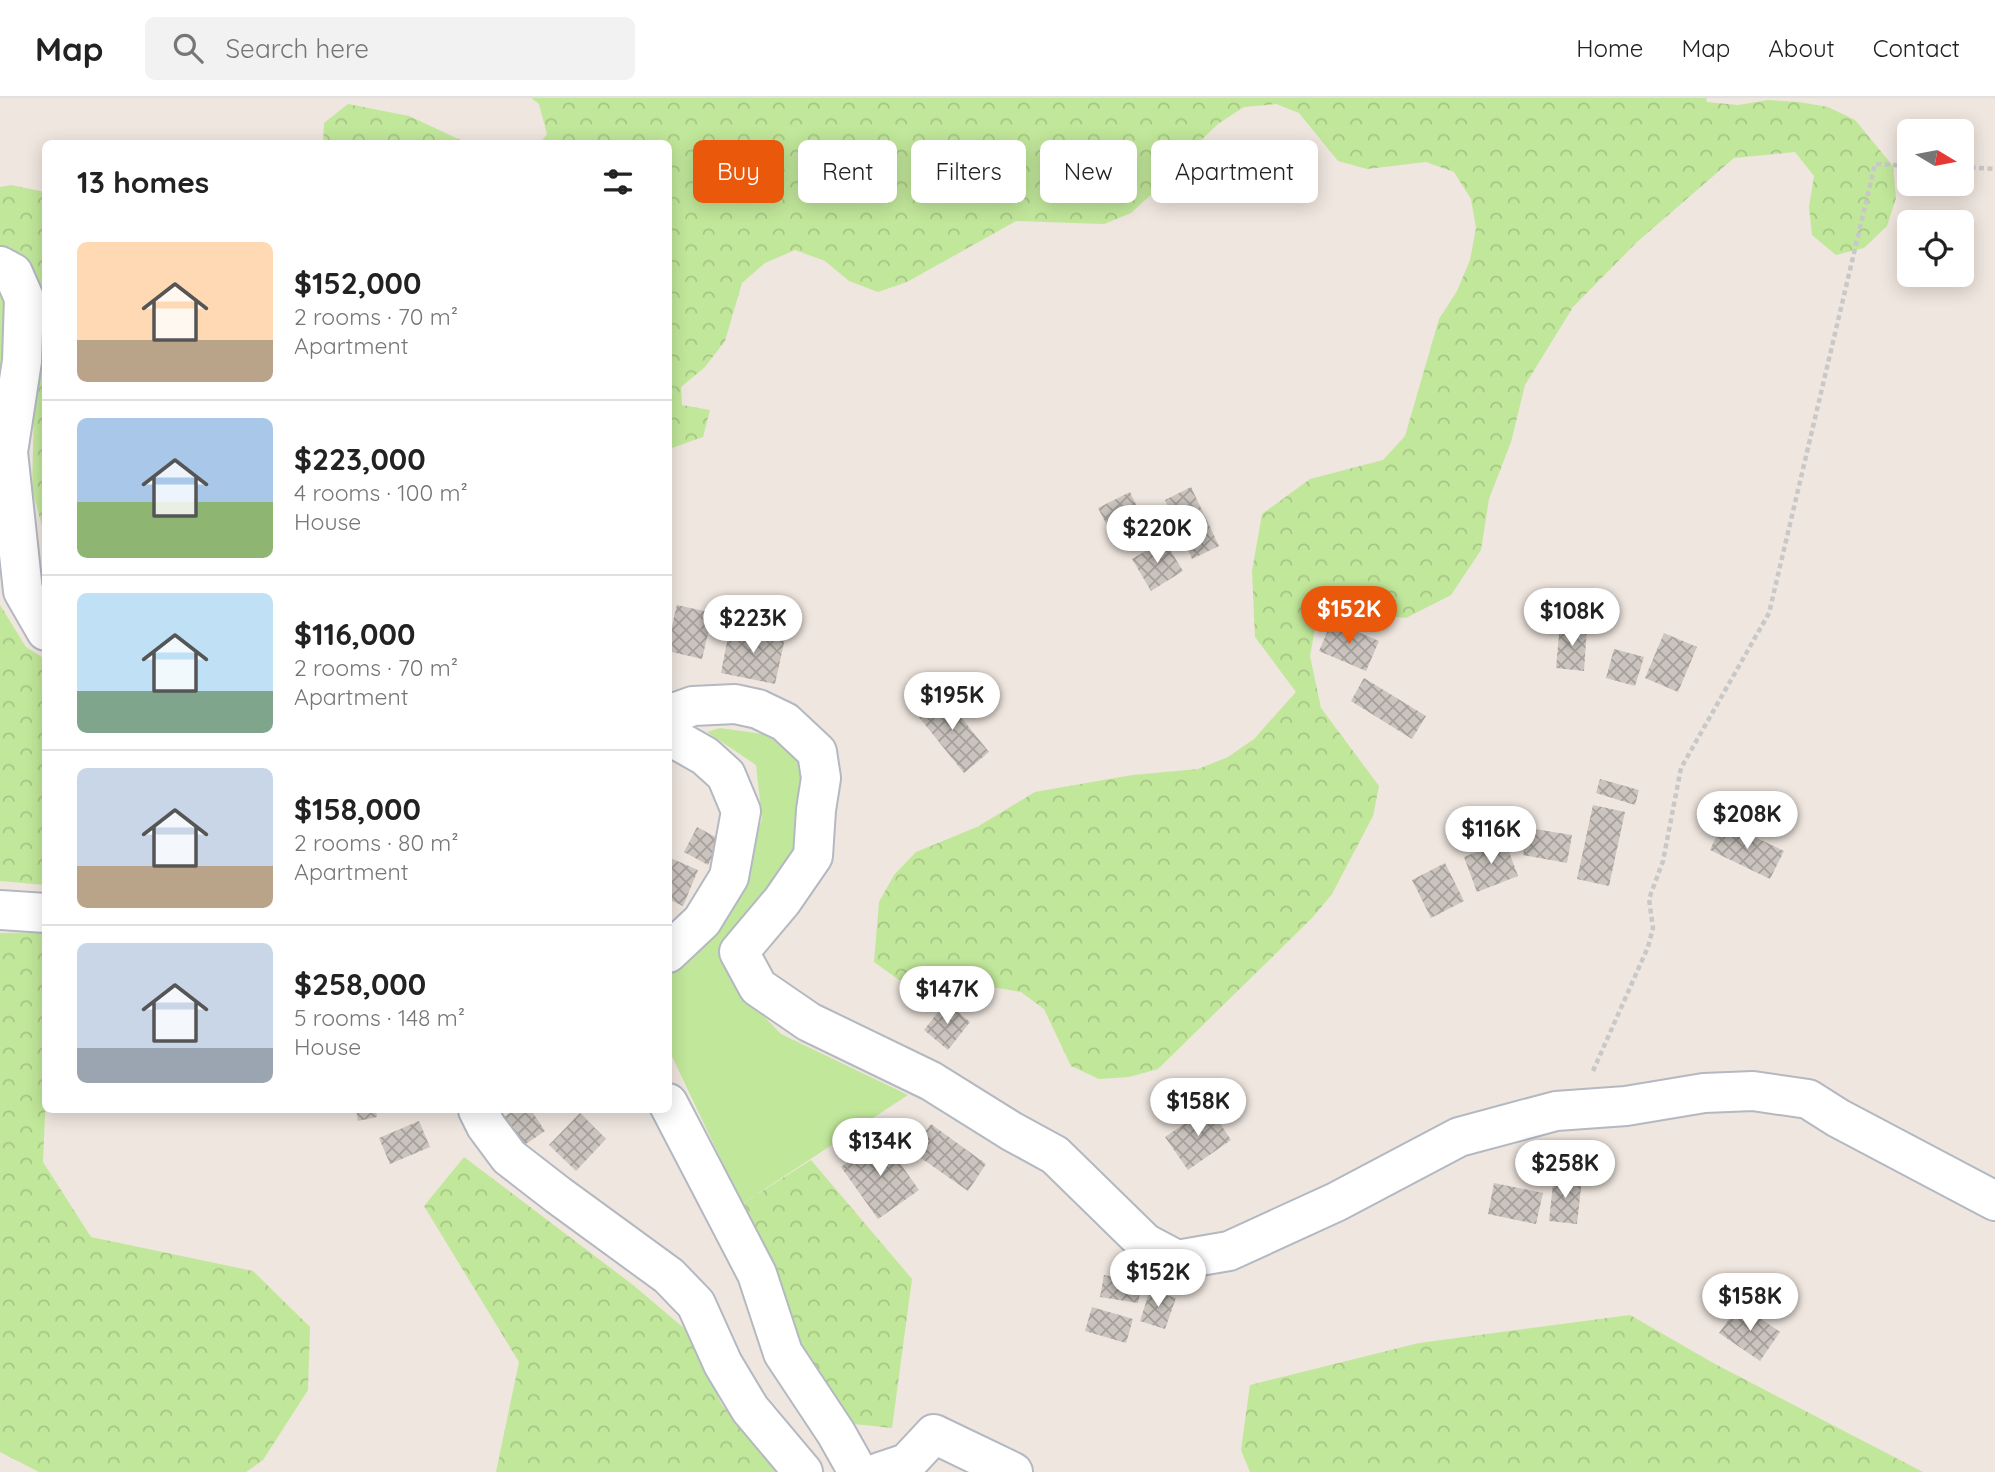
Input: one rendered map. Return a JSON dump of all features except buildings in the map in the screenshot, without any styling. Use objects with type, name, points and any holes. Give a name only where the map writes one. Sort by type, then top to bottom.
[{"type":"street","points":[[0,265],[13,273],[24,298],[22,361],[8,452],[23,590],[42,624]]},
{"type":"street","points":[[672,714],[693,706],[734,704],[758,709],[785,722],[817,752],[821,779],[813,856],[782,901],[739,952],[758,987],[809,1022],[932,1080],[1011,1131],[1055,1155],[1145,1243],[1177,1260],[1229,1251],[1336,1202],[1459,1137],[1556,1111],[1626,1106],[1704,1093],[1753,1091],[1808,1099],[1838,1118],[1995,1201]]},
{"type":"street","points":[[672,737],[705,756],[726,775],[741,811],[729,877],[702,920],[672,949]]},
{"type":"street","points":[[0,910],[42,913]]},
{"type":"street","points":[[672,1111],[757,1274],[783,1353],[836,1433],[858,1472]]},
{"type":"street","points":[[480,1113],[509,1157],[669,1276],[696,1304],[723,1364],[750,1409],[803,1472]]},
{"type":"street","points":[[880,1472],[907,1463],[934,1434],[1013,1472]]},
{"type":"path","points":[[1556,1111],[1593,1072],[1648,947],[1653,928],[1649,899],[1663,861],[1681,768],[1769,612],[1875,164],[1897,165]]},
{"type":"path","points":[[1974,168],[1995,169]]},
{"type":"green space","points":[[531,98],[1706,98],[1707,102],[1738,105],[1768,100],[1828,107],[1855,120],[1893,166],[1896,198],[1887,226],[1864,248],[1836,255],[1812,235],[1809,207],[1814,176],[1795,152],[1734,158],[1637,242],[1573,307],[1525,385],[1511,442],[1489,499],[1481,550],[1451,595],[1406,618],[1319,607],[1310,656],[1321,708],[1379,786],[1373,816],[1332,894],[1313,917],[1158,1069],[1129,1077],[1099,1079],[1071,1066],[1044,1009],[1021,992],[992,987],[961,992],[899,980],[874,962],[879,902],[894,875],[916,852],[977,827],[1035,792],[1132,775],[1198,769],[1228,757],[1254,739],[1296,692],[1255,637],[1252,571],[1262,514],[1310,479],[1383,460],[1405,436],[1439,319],[1457,291],[1470,260],[1476,228],[1471,199],[1454,172],[1426,162],[1367,169],[1338,161],[1299,113],[1276,104],[1244,107],[1218,124],[1201,140],[1151,140],[1151,195],[1131,213],[1104,224],[1016,221],[907,282],[878,292],[849,281],[825,261],[795,250],[765,263],[742,283],[725,341],[705,367],[681,387],[682,405],[710,410],[703,437],[672,448],[672,140],[542,140],[547,134],[539,104]]},
{"type":"green space","points":[[348,104],[409,116],[461,140],[323,140],[324,123]]},
{"type":"green space","points":[[11,185],[42,191],[42,526],[32,489],[34,409],[0,370],[0,187]]},
{"type":"green space","points":[[0,605],[26,647],[42,657],[42,885],[0,881]]},
{"type":"green space","points":[[720,728],[763,734],[801,756],[803,814],[793,866],[724,949],[736,988],[781,1034],[908,1095],[742,1204],[672,1056],[672,973],[734,901],[762,819],[756,765],[707,732]]},
{"type":"green space","points":[[42,932],[42,1113],[45,1113],[43,1162],[91,1237],[253,1271],[310,1327],[308,1390],[263,1460],[246,1472],[39,1472],[0,1452],[0,933]]},
{"type":"green space","points":[[464,1157],[633,1285],[685,1329],[722,1405],[777,1472],[496,1472],[519,1362],[424,1206]]},
{"type":"green space","points":[[811,1160],[912,1279],[892,1428],[854,1424],[799,1350],[742,1204]]},
{"type":"green space","points":[[1630,1315],[1715,1364],[1923,1472],[1250,1472],[1241,1450],[1250,1385],[1419,1343]]}]
